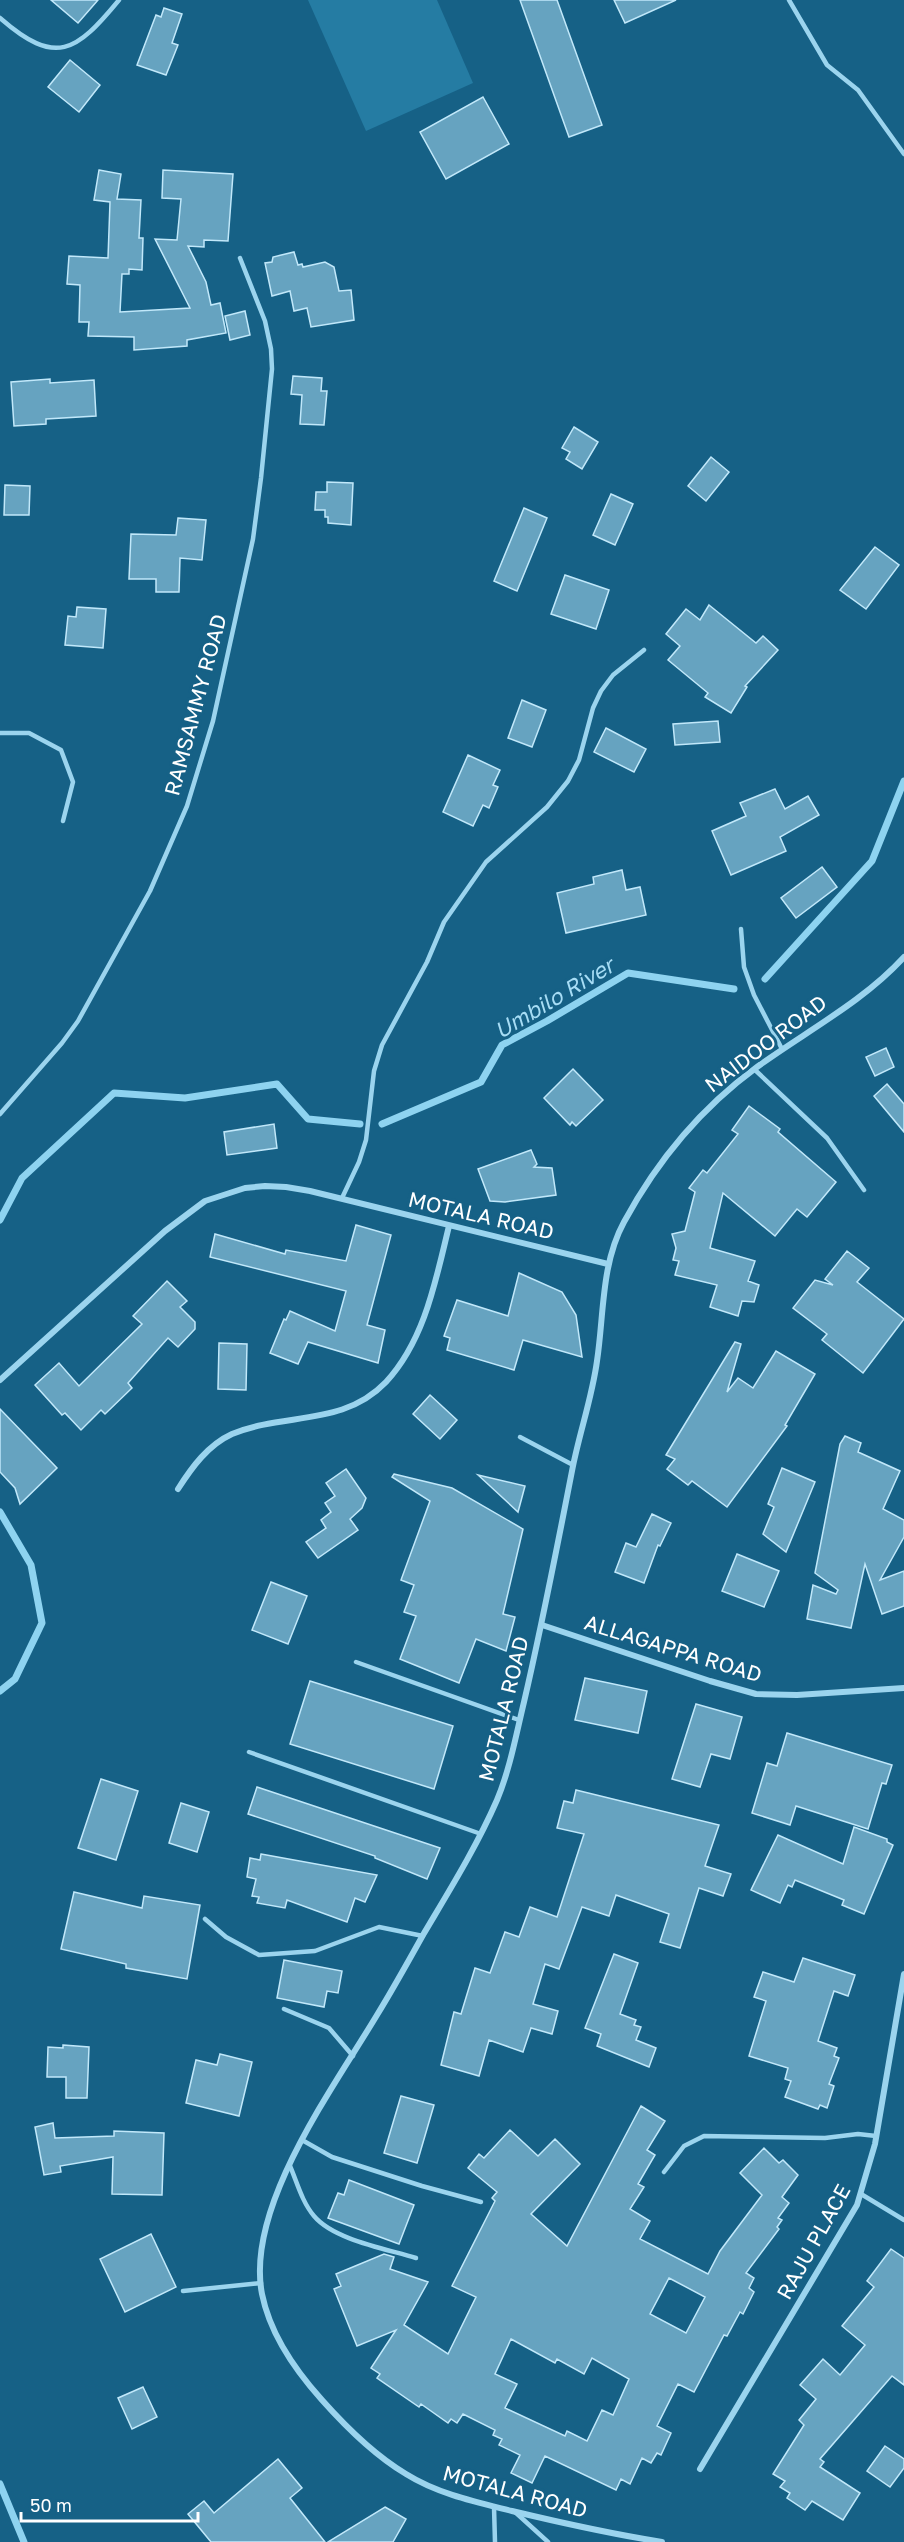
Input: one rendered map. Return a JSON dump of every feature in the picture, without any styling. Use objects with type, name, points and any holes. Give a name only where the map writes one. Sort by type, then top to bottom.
[{"type":"street","name":"NAIDOO ROAD","points":[[609,1264],[621,1227],[646,1185],[669,1152],[712,1105],[754,1069],[876,983],[904,957]]},
{"type":"street","name":"MOTALA ROAD","points":[[0,1380],[165,1231],[205,1201],[245,1188],[286,1187],[342,1198],[609,1264],[597,1366],[573,1465],[542,1624],[503,1784],[481,1834],[302,2140],[276,2197],[265,2235],[261,2253],[261,2283],[268,2314],[292,2363],[344,2423],[372,2449],[406,2475],[439,2490],[494,2507],[576,2526],[662,2542]]},
{"type":"street","points":[[178,1489],[195,1463],[209,1450],[232,1435],[248,1429],[338,1412],[366,1399],[386,1382],[398,1367],[418,1331],[430,1297],[449,1226]]},
{"type":"street","name":"ALLAGAPPA ROAD","points":[[542,1624],[710,1681],[756,1694],[797,1695],[904,1688]]},
{"type":"street","name":"RAJU PLACE","points":[[700,2469],[851,2216],[861,2194],[876,2136],[904,1974]]},
{"type":"lane","points":[[0,18],[32,42],[62,49],[77,44],[98,25],[119,0]]},
{"type":"lane","points":[[789,0],[819,55],[827,65],[858,90],[904,154]]},
{"type":"lane","name":"RAMSAMMY ROAD","points":[[0,1114],[62,1043],[78,1021],[150,891],[187,806],[216,711],[253,539],[272,369],[271,349],[265,321],[240,258]]},
{"type":"lane","points":[[342,1198],[366,1140],[374,1071],[382,1045],[427,962],[444,922],[486,862],[547,807],[568,781],[579,760],[593,708],[601,691],[613,675],[644,650]]},
{"type":"lane","points":[[0,734],[29,733],[61,750],[73,782],[63,821]]},
{"type":"lane","points":[[741,929],[744,967],[754,995],[782,1049]]},
{"type":"lane","points":[[754,1069],[827,1138],[864,1190]]},
{"type":"lane","points":[[520,1437],[573,1465]]},
{"type":"lane","points":[[356,1662],[519,1720]]},
{"type":"lane","points":[[249,1752],[481,1834]]},
{"type":"lane","points":[[205,1919],[226,1937],[258,1955],[315,1952],[379,1927],[423,1936]]},
{"type":"lane","points":[[284,2009],[329,2028],[353,2056]]},
{"type":"lane","points":[[663,2172],[684,2146],[704,2136],[825,2138],[858,2134],[876,2136]]},
{"type":"lane","points":[[302,2140],[332,2157],[481,2202]]},
{"type":"lane","points":[[290,2166],[302,2196],[321,2223],[353,2239],[416,2258]]},
{"type":"lane","points":[[861,2194],[904,2220]]},
{"type":"lane","points":[[183,2291],[261,2283]]},
{"type":"lane","points":[[494,2507],[495,2542]]},
{"type":"lane","points":[[515,2512],[548,2542]]},
{"type":"shaded area","points":[[308,0],[437,0],[473,83],[366,131]]},
{"type":"building","points":[[51,0],[98,0],[78,23]]},
{"type":"building","points":[[520,0],[557,0],[602,125],[569,137]]},
{"type":"building","points":[[614,0],[676,0],[625,23]]},
{"type":"building","points":[[164,8],[182,14],[172,43],[178,45],[166,75],[137,65],[156,15],[161,17]]},
{"type":"building","points":[[70,60],[100,85],[79,112],[48,87]]},
{"type":"building","points":[[483,97],[509,144],[446,179],[420,132]]},
{"type":"building","points":[[99,170],[121,174],[117,199],[141,200],[139,238],[143,238],[142,270],[129,269],[129,274],[122,274],[120,312],[190,308],[155,239],[177,240],[181,199],[162,198],[163,170],[233,174],[228,241],[204,240],[204,247],[188,246],[206,282],[211,305],[220,303],[226,333],[187,340],[187,346],[134,350],[134,337],[88,336],[89,322],[79,322],[80,285],[67,284],[69,256],[108,258],[110,202],[94,200]]},
{"type":"building","points":[[294,252],[298,265],[302,264],[303,267],[325,262],[334,267],[339,291],[351,290],[354,320],[311,327],[307,308],[294,311],[290,291],[272,296],[265,263],[272,262],[273,257]]},
{"type":"building","points":[[245,311],[250,335],[230,340],[225,316]]},
{"type":"building","points":[[293,376],[322,378],[321,391],[327,391],[324,425],[300,424],[302,395],[291,394]]},
{"type":"building","points":[[50,379],[50,383],[94,380],[96,416],[46,419],[46,424],[14,426],[11,382]]},
{"type":"building","points":[[574,427],[598,442],[582,469],[566,459],[570,452],[562,448]]},
{"type":"building","points":[[711,457],[729,472],[706,501],[688,486]]},
{"type":"building","points":[[327,482],[353,483],[351,525],[328,523],[325,510],[315,510],[316,492],[327,492]]},
{"type":"building","points":[[5,485],[30,486],[29,515],[4,515]]},
{"type":"building","points":[[611,494],[633,504],[615,545],[593,535]]},
{"type":"building","points":[[524,508],[547,518],[517,591],[494,581]]},
{"type":"building","points":[[178,518],[206,520],[202,560],[180,558],[179,592],[156,592],[156,579],[129,579],[131,534],[176,535]]},
{"type":"building","points":[[875,547],[899,565],[866,609],[840,590]]},
{"type":"building","points":[[565,575],[609,590],[596,629],[551,614]]},
{"type":"building","points":[[709,605],[756,643],[763,636],[778,650],[745,686],[747,687],[731,713],[705,697],[708,693],[668,660],[680,646],[666,634],[686,609],[700,620]]},
{"type":"building","points":[[77,607],[106,609],[103,648],[65,645],[68,616],[76,617]]},
{"type":"building","points":[[522,700],[546,710],[532,747],[508,738]]},
{"type":"building","points":[[718,721],[720,742],[675,745],[673,724]]},
{"type":"building","points":[[606,728],[646,749],[634,772],[594,752]]},
{"type":"building","points":[[468,755],[500,770],[493,785],[498,787],[489,808],[483,805],[473,826],[443,812]]},
{"type":"building","points":[[775,789],[785,809],[808,796],[819,815],[780,837],[786,851],[731,875],[712,831],[746,816],[740,803]]},
{"type":"building","points":[[822,867],[837,887],[796,918],[781,898]]},
{"type":"building","points":[[622,870],[626,890],[640,887],[646,915],[566,933],[557,893],[594,884],[593,877]]},
{"type":"building","points":[[886,1048],[894,1067],[875,1076],[866,1057]]},
{"type":"building","points":[[573,1069],[603,1100],[576,1126],[572,1122],[570,1125],[544,1098]]},
{"type":"building","points":[[887,1084],[904,1104],[904,1132],[874,1096]]},
{"type":"building","points":[[749,1106],[780,1129],[778,1132],[836,1182],[807,1217],[797,1209],[775,1236],[723,1193],[710,1248],[755,1261],[748,1281],[759,1285],[754,1302],[742,1301],[738,1316],[710,1307],[717,1285],[675,1275],[679,1261],[673,1260],[676,1248],[672,1234],[685,1231],[695,1192],[689,1188],[703,1170],[707,1173],[738,1134],[732,1130]]},
{"type":"building","points":[[274,1124],[277,1148],[227,1155],[224,1132]]},
{"type":"building","points":[[531,1150],[537,1164],[534,1167],[552,1168],[556,1195],[505,1202],[490,1201],[478,1169]]},
{"type":"building","points":[[356,1225],[391,1235],[367,1325],[385,1330],[378,1363],[308,1342],[298,1364],[270,1353],[284,1319],[286,1320],[290,1311],[335,1331],[346,1291],[210,1257],[215,1234],[285,1254],[286,1250],[346,1261]]},
{"type":"building","points":[[847,1251],[869,1268],[857,1282],[904,1319],[863,1373],[822,1340],[827,1334],[793,1308],[815,1280],[833,1285],[825,1279]]},
{"type":"building","points":[[519,1273],[562,1292],[576,1315],[582,1357],[523,1340],[514,1370],[447,1350],[450,1338],[444,1336],[457,1300],[508,1316]]},
{"type":"building","points":[[167,1281],[187,1301],[180,1307],[195,1322],[195,1329],[178,1347],[168,1338],[128,1383],[132,1388],[105,1414],[101,1410],[81,1430],[65,1413],[62,1415],[35,1385],[59,1363],[79,1386],[142,1324],[133,1316]]},
{"type":"building","points":[[735,1342],[741,1344],[727,1392],[738,1378],[753,1388],[776,1351],[815,1374],[785,1425],[787,1426],[727,1507],[692,1481],[688,1485],[667,1469],[675,1459],[666,1455]]},
{"type":"building","points":[[219,1343],[247,1344],[246,1390],[218,1389]]},
{"type":"building","points":[[430,1395],[457,1420],[440,1439],[413,1414]]},
{"type":"building","points":[[0,1409],[57,1468],[20,1504],[15,1488],[0,1472]]},
{"type":"building","points":[[845,1436],[861,1443],[858,1452],[900,1471],[883,1509],[904,1520],[904,1537],[880,1580],[904,1571],[904,1606],[882,1614],[865,1564],[851,1628],[807,1619],[813,1585],[836,1594],[838,1590],[815,1573],[840,1444]]},
{"type":"building","points":[[782,1468],[815,1482],[786,1552],[763,1534],[774,1507],[768,1504]]},
{"type":"building","points":[[346,1469],[366,1498],[362,1508],[350,1519],[358,1530],[318,1558],[306,1542],[326,1528],[321,1520],[331,1512],[325,1503],[335,1496],[326,1483]]},
{"type":"building","points":[[394,1474],[452,1488],[523,1529],[503,1614],[515,1617],[506,1651],[476,1639],[459,1683],[400,1659],[416,1616],[404,1612],[414,1585],[401,1580],[430,1501],[392,1477]]},
{"type":"building","points":[[478,1475],[525,1486],[518,1512]]},
{"type":"building","points":[[652,1514],[671,1523],[660,1546],[658,1545],[644,1583],[615,1572],[626,1543],[636,1547]]},
{"type":"building","points":[[737,1554],[779,1571],[764,1607],[722,1591]]},
{"type":"building","points":[[271,1582],[307,1596],[288,1644],[252,1630]]},
{"type":"building","points":[[585,1678],[647,1691],[638,1733],[575,1720]]},
{"type":"building","points":[[310,1681],[453,1726],[434,1789],[290,1744]]},
{"type":"building","points":[[696,1704],[742,1717],[730,1759],[711,1754],[700,1787],[672,1779]]},
{"type":"building","points":[[787,1733],[892,1765],[886,1784],[882,1783],[868,1829],[796,1806],[790,1825],[752,1813],[767,1763],[777,1766]]},
{"type":"building","points":[[101,1779],[138,1791],[116,1860],[78,1848]]},
{"type":"building","points":[[257,1787],[440,1848],[427,1879],[375,1858],[375,1856],[248,1814]]},
{"type":"building","points":[[576,1790],[719,1825],[705,1866],[731,1874],[723,1896],[699,1888],[680,1948],[660,1942],[669,1914],[616,1895],[609,1916],[582,1907],[559,1969],[545,1964],[533,2004],[558,2011],[552,2034],[531,2028],[523,2052],[489,2040],[479,2076],[441,2065],[454,2012],[461,2014],[475,1968],[490,1973],[505,1932],[519,1937],[530,1907],[557,1917],[584,1834],[557,1828],[564,1801],[573,1803]]},
{"type":"building","points":[[181,1803],[209,1812],[197,1852],[169,1843]]},
{"type":"building","points":[[854,1827],[887,1839],[887,1842],[893,1845],[864,1914],[842,1905],[844,1900],[795,1880],[792,1887],[788,1885],[780,1903],[751,1890],[778,1835],[843,1864]]},
{"type":"building","points":[[261,1854],[377,1875],[365,1902],[355,1898],[347,1922],[287,1900],[285,1908],[257,1903],[259,1897],[252,1896],[256,1879],[247,1877],[250,1858],[260,1860]]},
{"type":"building","points":[[74,1892],[142,1908],[144,1896],[200,1905],[187,1979],[126,1968],[126,1964],[61,1949]]},
{"type":"building","points":[[614,1954],[638,1963],[620,2014],[636,2020],[634,2025],[641,2027],[636,2040],[656,2048],[649,2067],[597,2046],[601,2034],[585,2028]]},
{"type":"building","points":[[803,1958],[855,1975],[848,1996],[834,1991],[818,2041],[837,2048],[834,2056],[839,2058],[829,2084],[834,2086],[827,2108],[820,2105],[818,2109],[785,2097],[791,2081],[785,2079],[788,2068],[749,2056],[766,2001],[754,1997],[763,1972],[794,1982]]},
{"type":"building","points":[[284,1960],[342,1971],[338,1993],[327,1991],[324,2007],[277,1998]]},
{"type":"building","points":[[63,2045],[89,2047],[87,2098],[66,2098],[66,2077],[47,2077],[48,2047],[63,2048]]},
{"type":"building","points":[[220,2054],[252,2062],[239,2116],[186,2103],[196,2060],[217,2065]]},
{"type":"building","points":[[401,2096],[434,2105],[417,2163],[384,2153]]},
{"type":"building","points":[[641,2106],[665,2121],[647,2150],[655,2155],[638,2184],[644,2187],[630,2209],[650,2221],[640,2239],[708,2274],[720,2251],[762,2195],[740,2173],[764,2148],[779,2163],[783,2160],[798,2175],[782,2197],[789,2203],[778,2218],[782,2220],[777,2227],[779,2229],[746,2273],[754,2278],[749,2288],[754,2292],[743,2314],[740,2312],[727,2336],[724,2335],[694,2392],[678,2384],[657,2426],[671,2433],[661,2455],[657,2453],[651,2463],[642,2458],[630,2484],[621,2479],[616,2490],[545,2456],[532,2483],[511,2473],[520,2455],[499,2445],[502,2439],[493,2435],[495,2430],[463,2414],[457,2423],[451,2419],[448,2423],[421,2404],[419,2407],[377,2378],[380,2374],[371,2368],[396,2330],[357,2346],[334,2289],[341,2286],[336,2274],[384,2254],[394,2257],[390,2269],[428,2282],[404,2325],[448,2354],[476,2297],[452,2286],[495,2201],[492,2198],[497,2192],[468,2168],[479,2154],[484,2158],[510,2130],[538,2156],[555,2139],[580,2164],[531,2214],[567,2246]],"holes":[[[669,2278],[705,2297],[686,2333],[650,2314]],[[511,2339],[555,2363],[557,2359],[584,2374],[592,2358],[629,2379],[613,2415],[602,2410],[587,2441],[567,2431],[565,2436],[505,2408],[517,2384],[495,2374]]]},
{"type":"building","points":[[53,2123],[55,2138],[114,2136],[114,2131],[164,2133],[162,2195],[112,2194],[113,2157],[60,2166],[61,2172],[44,2175],[35,2127]]},
{"type":"building","points":[[349,2180],[414,2205],[399,2244],[328,2218],[338,2193],[344,2195]]},
{"type":"building","points":[[151,2234],[176,2287],[125,2312],[100,2259]]},
{"type":"building","points":[[891,2249],[904,2258],[904,2385],[892,2376],[820,2459],[824,2462],[820,2467],[860,2493],[843,2520],[812,2501],[805,2510],[787,2498],[790,2493],[780,2487],[785,2481],[773,2474],[804,2425],[799,2420],[816,2399],[800,2385],[823,2359],[840,2375],[865,2345],[842,2326],[874,2287],[867,2281]]},
{"type":"building","points":[[143,2387],[157,2417],[132,2429],[118,2398]]},
{"type":"building","points":[[885,2446],[904,2459],[904,2468],[890,2487],[867,2471]]},
{"type":"building","points":[[278,2459],[302,2488],[290,2498],[325,2542],[211,2542],[188,2514],[204,2501],[214,2513]]},
{"type":"building","points":[[385,2507],[406,2519],[393,2542],[328,2542]]},
{"type":"waterway","name":"Umbilo River","points":[[765,979],[872,861],[904,781]]},
{"type":"waterway","name":"Umbilo River","points":[[382,1124],[481,1082],[502,1045],[628,973],[734,989]]},
{"type":"waterway","name":"Umbilo River","points":[[0,1220],[22,1178],[114,1093],[185,1098],[277,1084],[308,1119],[360,1124]]},
{"type":"waterway","name":"Umbilo River","points":[[0,1512],[31,1565],[42,1623],[15,1679],[0,1691]]},
{"type":"waterway","name":"Umbilo River","points":[[0,2484],[24,2542]]}]
